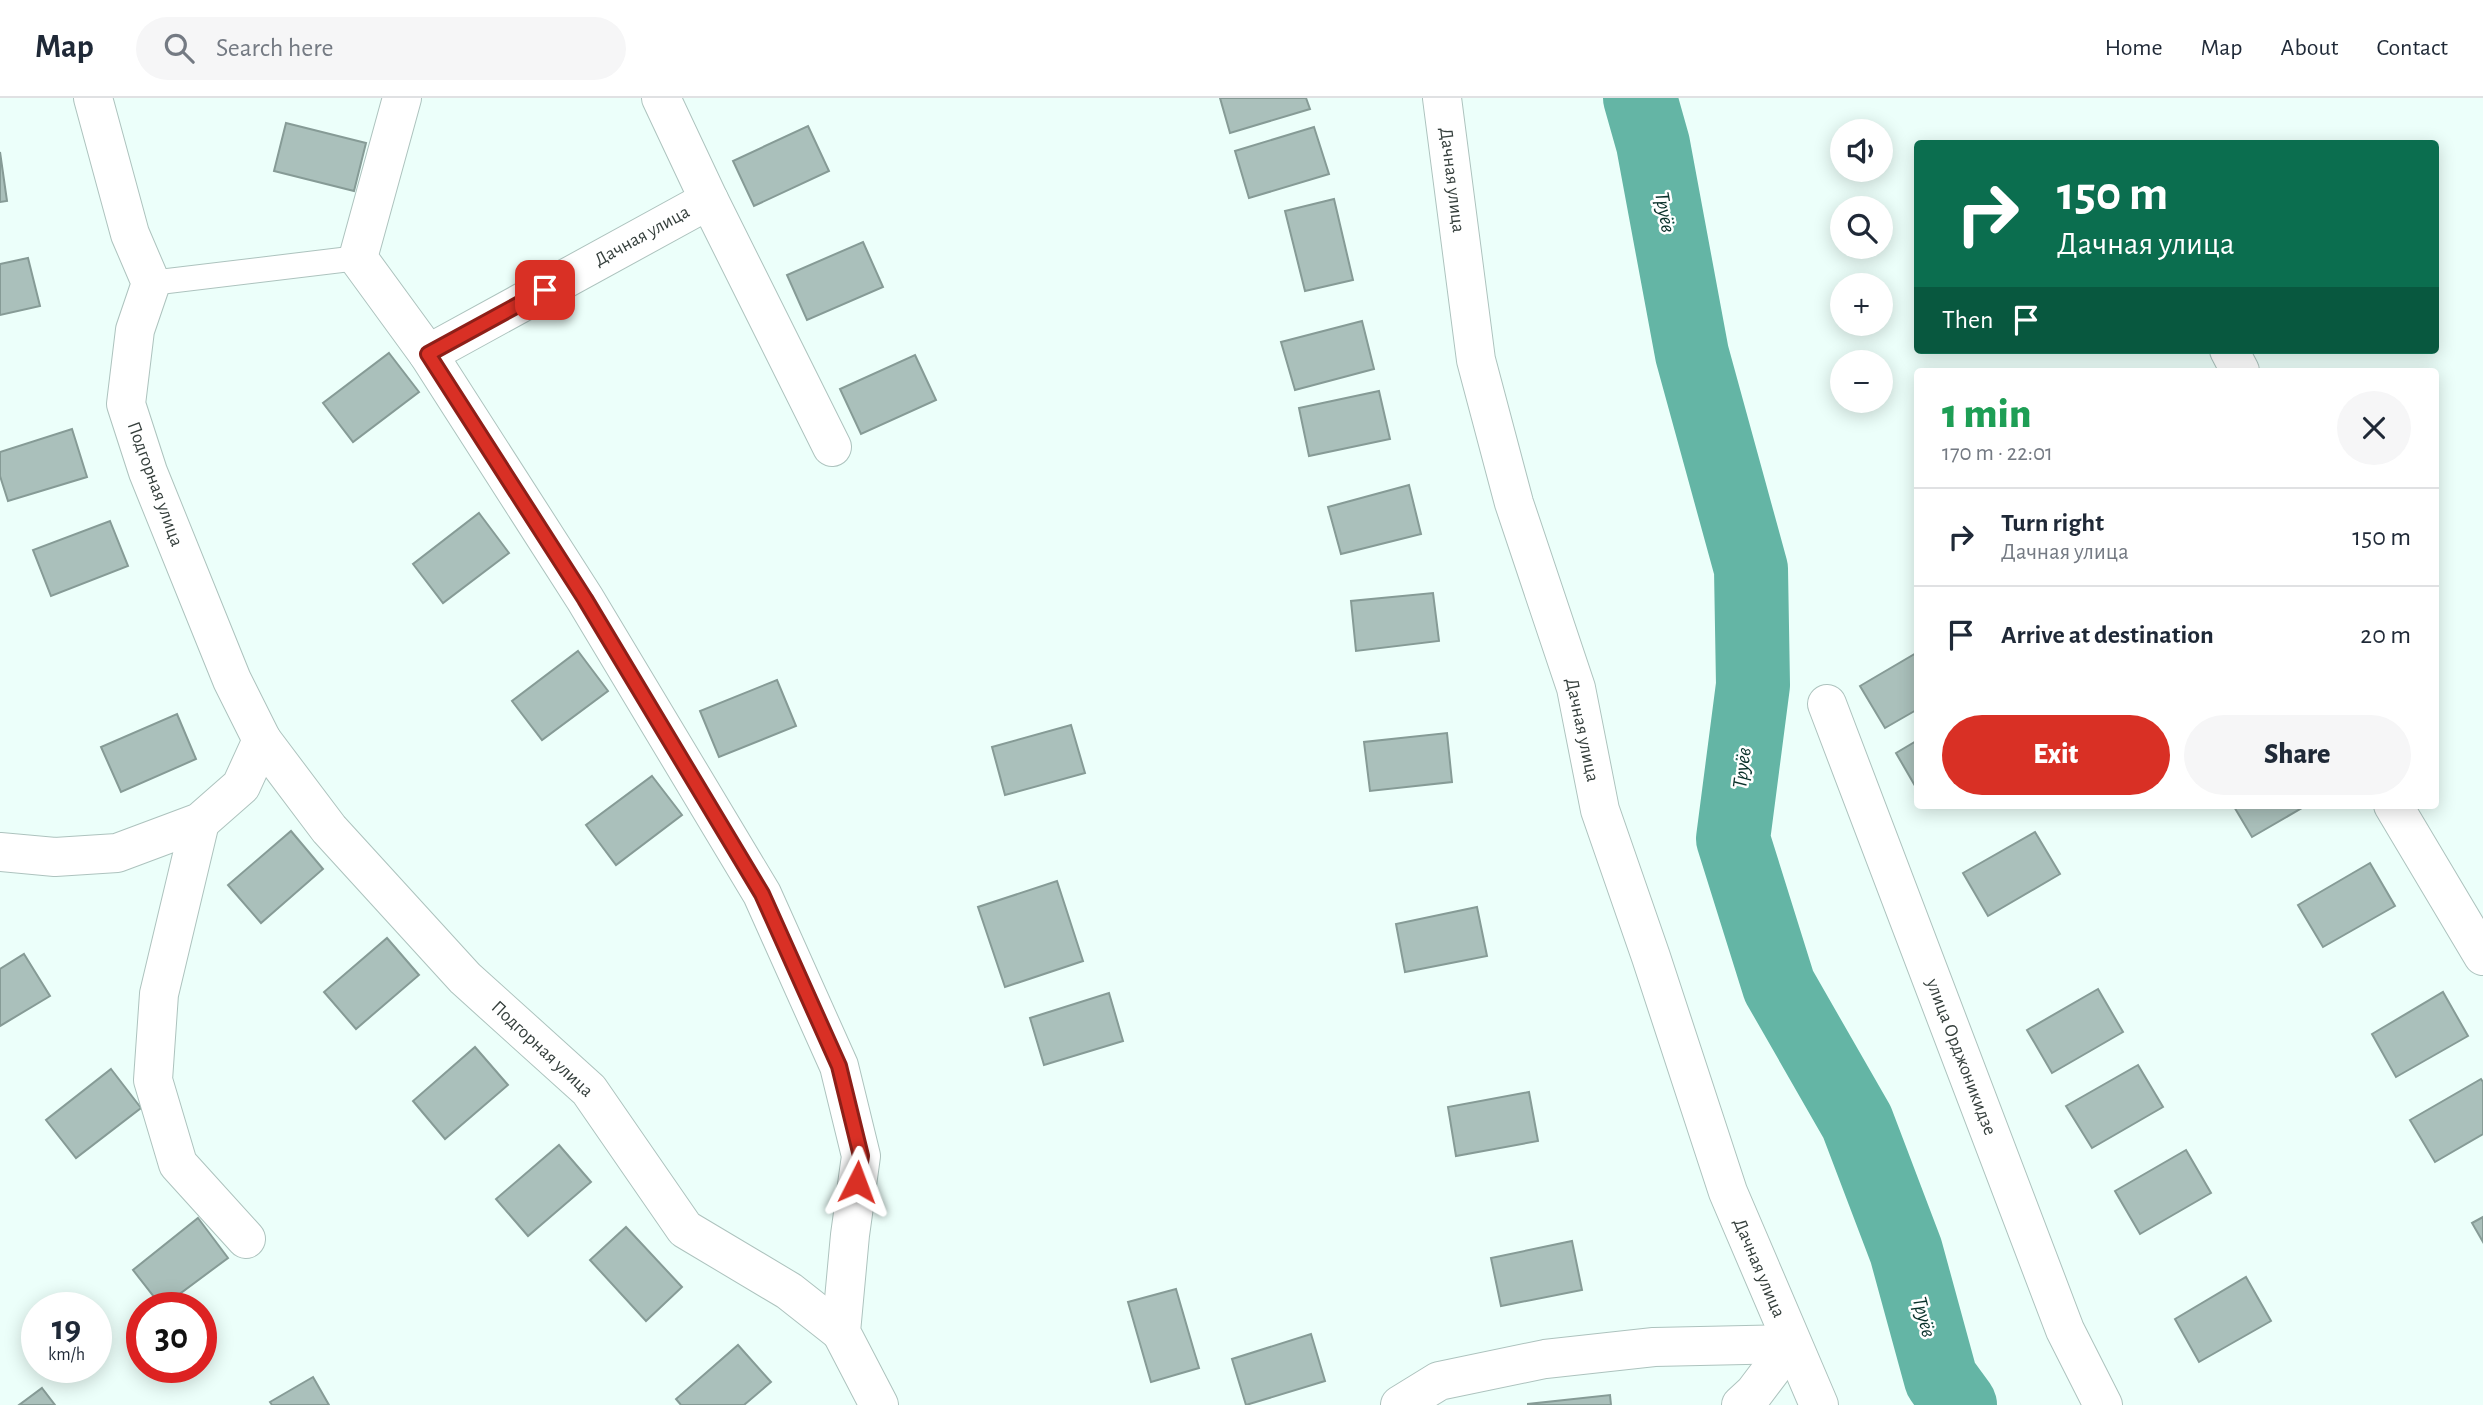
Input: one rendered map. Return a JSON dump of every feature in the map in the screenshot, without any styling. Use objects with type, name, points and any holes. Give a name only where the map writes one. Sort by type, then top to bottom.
[{"type":"street","points":[[93,98],[130,234],[151,283]]},
{"type":"street","points":[[401,98],[358,258],[428,354],[585,599],[762,894],[839,1066],[861,1156],[841,1332],[879,1405]]},
{"type":"street","name":"Дачная улица","points":[[661,98],[832,447]]},
{"type":"street","name":"Дачная улица","points":[[1400,1405],[1439,1381],[1545,1359],[1654,1347],[1791,1344],[1728,1192],[1600,810],[1576,688],[1514,503],[1476,360],[1442,98]]},
{"type":"street","name":"Дачная улица","points":[[428,354],[709,200]]},
{"type":"street","name":"Подгорная улица","points":[[151,283],[135,330],[126,404],[148,472],[222,656],[262,740],[329,829],[465,978],[589,1090],[685,1229],[789,1290],[841,1332]]},
{"type":"street","name":"улица Орджоникидзе","points":[[1827,704],[2060,1317],[2103,1405]]},
{"type":"street","points":[[0,852],[55,857],[117,853],[200,822],[241,786],[262,740]]},
{"type":"street","points":[[2395,809],[2483,956]]},
{"type":"street","points":[[200,822],[159,994],[153,1080],[178,1164],[246,1239]]},
{"type":"street","points":[[1741,1405],[1754,1394],[1791,1344],[1818,1405]]},
{"type":"lane","points":[[151,283],[358,258]]},
{"type":"building","points":[[1220,98],[1306,98],[1310,109],[1230,133]]},
{"type":"building","points":[[286,123],[366,143],[354,191],[274,171]]},
{"type":"building","points":[[808,126],[829,171],[754,206],[733,161]]},
{"type":"building","points":[[1314,127],[1329,174],[1249,198],[1235,151]]},
{"type":"building","points":[[0,152],[7,201],[0,202]]},
{"type":"building","points":[[1334,199],[1353,280],[1305,291],[1285,211]]},
{"type":"building","points":[[863,242],[883,287],[807,320],[787,275]]},
{"type":"building","points":[[28,258],[40,306],[0,315],[0,264]]},
{"type":"building","points":[[1362,321],[1374,369],[1295,390],[1281,342]]},
{"type":"building","points":[[389,353],[419,392],[353,442],[323,403]]},
{"type":"building","points":[[915,355],[936,400],[861,434],[840,389]]},
{"type":"building","points":[[1379,391],[1390,439],[1309,456],[1299,408]]},
{"type":"building","points":[[72,429],[87,477],[8,501],[0,476],[0,452]]},
{"type":"building","points":[[1409,485],[1421,534],[1341,554],[1328,507]]},
{"type":"building","points":[[479,513],[509,553],[443,603],[413,564]]},
{"type":"building","points":[[110,521],[128,566],[51,596],[33,550]]},
{"type":"building","points":[[1433,593],[1439,641],[1356,651],[1351,601]]},
{"type":"building","points":[[578,651],[608,691],[542,740],[512,701]]},
{"type":"building","points":[[1914,654],[1914,711],[1885,728],[1860,686]]},
{"type":"building","points":[[777,680],[796,726],[719,757],[700,711]]},
{"type":"building","points":[[177,714],[196,759],[121,792],[101,747]]},
{"type":"building","points":[[1071,725],[1085,773],[1005,795],[992,747]]},
{"type":"building","points":[[1447,733],[1452,782],[1370,791],[1364,742]]},
{"type":"building","points":[[1914,742],[1914,784],[1896,753]]},
{"type":"building","points":[[652,776],[682,815],[616,865],[586,825]]},
{"type":"building","points":[[2235,809],[2300,809],[2252,837]]},
{"type":"building","points":[[291,831],[323,869],[261,923],[228,885]]},
{"type":"building","points":[[2035,832],[2060,874],[1988,916],[1963,873]]},
{"type":"building","points":[[2370,863],[2395,906],[2323,947],[2298,905]]},
{"type":"building","points":[[1057,881],[1083,961],[1005,987],[978,907]]},
{"type":"building","points":[[1477,907],[1487,956],[1405,972],[1396,924]]},
{"type":"building","points":[[387,938],[419,975],[356,1029],[324,992]]},
{"type":"building","points":[[24,954],[50,996],[0,1026],[0,969]]},
{"type":"building","points":[[2098,989],[2123,1032],[2052,1073],[2027,1030]]},
{"type":"building","points":[[2443,992],[2468,1036],[2396,1077],[2372,1034]]},
{"type":"building","points":[[1109,993],[1123,1041],[1044,1065],[1030,1018]]},
{"type":"building","points":[[475,1047],[508,1085],[445,1139],[413,1101]]},
{"type":"building","points":[[2138,1065],[2163,1107],[2092,1148],[2066,1106]]},
{"type":"building","points":[[111,1069],[141,1108],[76,1158],[46,1120]]},
{"type":"building","points":[[2481,1079],[2483,1134],[2435,1162],[2410,1120]]},
{"type":"building","points":[[1529,1092],[1538,1141],[1456,1156],[1448,1107]]},
{"type":"building","points":[[559,1145],[591,1182],[528,1236],[496,1199]]},
{"type":"building","points":[[2186,1150],[2211,1193],[2140,1234],[2115,1191]]},
{"type":"building","points":[[2483,1217],[2483,1242],[2472,1223]]},
{"type":"building","points":[[198,1218],[228,1258],[182,1292],[150,1292],[133,1270]]},
{"type":"building","points":[[626,1227],[682,1287],[646,1321],[590,1260]]},
{"type":"building","points":[[1572,1241],[1582,1290],[1501,1306],[1491,1258]]},
{"type":"building","points":[[2246,1277],[2271,1321],[2199,1362],[2175,1319]]},
{"type":"building","points":[[1176,1289],[1199,1368],[1151,1382],[1128,1302]]},
{"type":"building","points":[[1311,1334],[1325,1381],[1246,1405],[1232,1359]]},
{"type":"building","points":[[738,1345],[771,1382],[744,1405],[681,1405],[676,1399]]},
{"type":"building","points":[[313,1377],[329,1405],[272,1405],[270,1402]]},
{"type":"building","points":[[42,1388],[55,1405],[19,1405]]},
{"type":"building","points":[[1610,1395],[1611,1405],[1528,1405],[1528,1404]]},
{"type":"waterway","name":"Труёв","points":[[1640,98],[1653,144],[1692,354],[1751,569],[1753,685],[1733,839],[1779,986],[1857,1122],[1906,1251],[1941,1379],[1960,1405]]},
{"type":"route","points":[[545,290],[428,354],[585,599],[762,894],[839,1066],[861,1156],[857,1182]]}]
